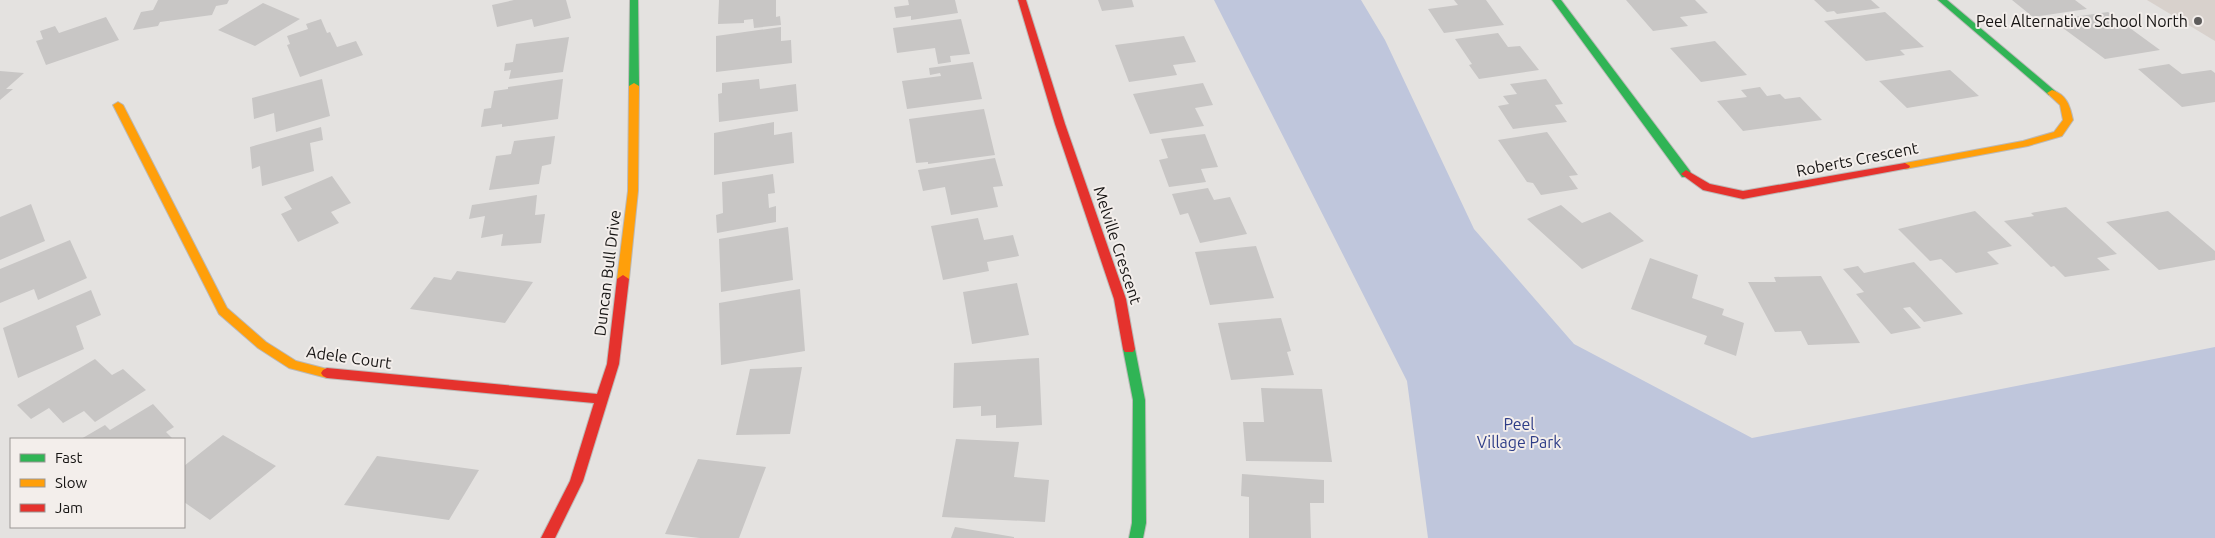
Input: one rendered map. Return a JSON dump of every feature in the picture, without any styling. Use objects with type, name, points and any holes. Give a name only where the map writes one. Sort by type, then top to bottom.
[{"type":"street","name":"Duncan Bull Drive","points":[[548,538],[576,481],[600,399],[613,364],[633,191],[634,0]]},
{"type":"street","name":"Melville Crescent","points":[[1022,0],[1060,124],[1120,299],[1139,400],[1139,523],[1136,538]]},
{"type":"street","name":"Roberts Crescent","points":[[1556,0],[1683,172],[1707,187],[1743,195],[2024,144],[2058,134],[2068,120],[2065,104],[1942,0]]},
{"type":"street","name":"Adele Court","points":[[118,105],[223,311],[262,345],[293,365],[337,375],[600,399]]},
{"type":"shaded area","name":"Peel Alternative School North","points":[[2147,0],[2215,0],[2215,41]]},
{"type":"green space","name":"Peel Village Park","points":[[1214,0],[1361,0],[1385,40],[1474,229],[1574,344],[1752,438],[2215,347],[2215,538],[1428,538],[1407,381]]},
{"type":"building","points":[[158,0],[229,0],[227,4],[216,6],[212,15],[160,22],[158,26],[133,30],[141,12],[153,10]]},
{"type":"building","points":[[514,0],[566,0],[571,18],[534,27],[532,19],[497,27],[492,5]]},
{"type":"building","points":[[719,0],[776,0],[776,17],[780,16],[781,25],[754,28],[753,19],[744,20],[744,23],[718,24]]},
{"type":"building","points":[[908,0],[955,0],[958,13],[911,20],[911,16],[896,18],[894,7],[909,5]]},
{"type":"building","points":[[1098,0],[1132,0],[1134,7],[1102,11]]},
{"type":"building","points":[[1454,0],[1486,0],[1504,25],[1444,33],[1428,9],[1458,5]]},
{"type":"building","points":[[1626,0],[1695,0],[1708,13],[1680,17],[1688,26],[1653,31]]},
{"type":"building","points":[[1814,0],[1871,0],[1880,8],[1837,14],[1834,11],[1827,12]]},
{"type":"building","points":[[2012,0],[2075,0],[2087,9],[2033,17]]},
{"type":"building","points":[[263,3],[300,19],[255,46],[218,30]]},
{"type":"building","points":[[1885,12],[1924,47],[1900,50],[1905,55],[1866,61],[1824,21]]},
{"type":"building","points":[[2108,12],[2160,50],[2105,59],[2052,20]]},
{"type":"building","points":[[106,17],[119,40],[46,65],[36,41],[43,39],[40,31],[55,26],[59,33]]},
{"type":"building","points":[[321,19],[327,33],[330,32],[337,47],[356,41],[363,55],[300,77],[287,45],[290,44],[287,36],[308,29],[306,24]]},
{"type":"building","points":[[961,19],[970,54],[950,56],[951,62],[938,64],[935,48],[897,53],[893,28]]},
{"type":"building","points":[[781,27],[781,41],[791,40],[792,63],[716,72],[716,36]]},
{"type":"building","points":[[1498,33],[1508,47],[1520,46],[1539,70],[1479,79],[1469,65],[1472,64],[1455,39]]},
{"type":"building","points":[[1184,36],[1196,62],[1173,65],[1177,75],[1129,82],[1115,45]]},
{"type":"building","points":[[569,37],[563,72],[509,79],[511,70],[504,71],[505,63],[513,62],[516,44]]},
{"type":"building","points":[[1715,41],[1747,75],[1701,82],[1670,48]]},
{"type":"building","points":[[973,62],[982,99],[907,109],[902,81],[941,76],[940,73],[930,75],[929,68]]},
{"type":"building","points":[[2169,64],[2182,74],[2211,70],[2215,73],[2215,102],[2182,107],[2138,69]]},
{"type":"building","points":[[1950,70],[1979,96],[1907,108],[1879,81]]},
{"type":"building","points":[[0,71],[24,73],[6,89],[13,89],[0,100]]},
{"type":"building","points":[[322,79],[330,116],[276,132],[274,113],[254,119],[252,98]]},
{"type":"building","points":[[563,79],[558,119],[502,127],[502,124],[481,127],[484,109],[491,108],[494,91],[508,89],[508,87]]},
{"type":"building","points":[[759,79],[760,89],[796,84],[798,111],[719,122],[718,94],[722,93],[722,83]]},
{"type":"building","points":[[1546,79],[1563,104],[1555,105],[1567,122],[1513,129],[1498,106],[1509,104],[1503,96],[1517,94],[1510,84]]},
{"type":"building","points":[[1203,83],[1213,105],[1195,108],[1204,126],[1150,134],[1133,94]]},
{"type":"building","points":[[1760,87],[1767,96],[1780,94],[1785,99],[1800,97],[1822,120],[1743,131],[1717,101],[1747,97],[1741,90]]},
{"type":"building","points":[[984,109],[995,155],[928,164],[928,162],[916,163],[909,119]]},
{"type":"building","points":[[774,122],[774,135],[792,132],[794,163],[714,175],[714,133]]},
{"type":"building","points":[[321,127],[323,140],[310,143],[314,171],[262,186],[260,166],[252,169],[250,147]]},
{"type":"building","points":[[1547,132],[1578,175],[1569,176],[1578,189],[1541,195],[1533,183],[1527,182],[1498,140]]},
{"type":"building","points":[[1205,134],[1218,167],[1201,169],[1206,182],[1169,187],[1159,160],[1168,158],[1161,139]]},
{"type":"building","points":[[555,136],[551,164],[542,166],[539,184],[489,190],[496,156],[511,154],[514,141]]},
{"type":"building","points":[[995,158],[1003,186],[993,187],[998,207],[951,215],[945,187],[923,191],[918,170]]},
{"type":"building","points":[[773,174],[775,193],[768,194],[769,208],[776,206],[776,222],[717,233],[716,215],[723,213],[722,182]]},
{"type":"building","points":[[332,176],[351,203],[331,212],[339,223],[298,242],[281,214],[292,209],[284,197]]},
{"type":"building","points":[[1208,188],[1214,200],[1230,197],[1247,234],[1200,243],[1188,213],[1180,215],[1172,194]]},
{"type":"building","points":[[537,195],[535,215],[545,214],[541,243],[501,246],[503,234],[481,238],[485,216],[469,219],[472,205]]},
{"type":"building","points":[[31,204],[45,241],[0,260],[0,217]]},
{"type":"building","points":[[1561,205],[1582,223],[1610,212],[1644,241],[1582,269],[1527,219]]},
{"type":"building","points":[[2066,207],[2117,254],[2097,258],[2110,270],[2065,277],[2054,266],[2051,267],[2004,221],[2034,216],[2031,213]]},
{"type":"building","points":[[1975,211],[2012,246],[1987,252],[1999,264],[1956,273],[1941,259],[1930,261],[1898,229]]},
{"type":"building","points":[[2168,211],[2215,251],[2215,260],[2159,270],[2106,222]]},
{"type":"building","points":[[978,218],[984,240],[1013,235],[1019,256],[987,262],[989,271],[943,280],[931,226]]},
{"type":"building","points":[[788,227],[793,280],[721,292],[719,239]]},
{"type":"building","points":[[70,240],[87,278],[38,300],[34,289],[0,303],[0,269]]},
{"type":"building","points":[[1256,246],[1274,298],[1210,305],[1195,252]]},
{"type":"building","points":[[1650,258],[1698,275],[1692,298],[1724,309],[1722,315],[1744,323],[1736,356],[1704,344],[1707,336],[1631,309]]},
{"type":"building","points":[[1914,262],[1963,314],[1924,322],[1910,307],[1903,308],[1921,328],[1891,334],[1856,294],[1864,292],[1843,269],[1858,266],[1864,273]]},
{"type":"building","points":[[457,271],[533,282],[505,323],[410,309],[434,277],[451,280]]},
{"type":"building","points":[[1821,276],[1860,343],[1808,345],[1801,331],[1775,332],[1748,282],[1776,282],[1774,277]]},
{"type":"building","points":[[1017,283],[1029,335],[972,344],[963,292]]},
{"type":"building","points":[[800,289],[805,351],[721,365],[719,303]]},
{"type":"building","points":[[91,290],[101,315],[76,326],[84,349],[18,378],[3,328]]},
{"type":"building","points":[[1281,318],[1291,351],[1287,352],[1294,375],[1231,380],[1218,323]]},
{"type":"building","points":[[1039,358],[1042,425],[996,428],[996,415],[981,416],[981,406],[953,408],[954,363]]},
{"type":"building","points":[[95,359],[112,375],[123,369],[146,390],[95,422],[84,411],[63,423],[49,408],[31,419],[17,405]]},
{"type":"building","points":[[802,367],[790,434],[736,435],[750,369]]},
{"type":"building","points":[[1261,388],[1322,389],[1332,462],[1246,461],[1243,422],[1264,422]]},
{"type":"building","points":[[153,404],[174,427],[166,432],[172,438],[83,438],[105,425],[110,430]]},
{"type":"building","points":[[223,435],[276,466],[210,520],[185,503],[185,465]]},
{"type":"building","points":[[956,439],[1019,442],[1014,477],[1049,480],[1045,522],[942,517]]},
{"type":"building","points":[[377,456],[479,470],[449,520],[344,505]]},
{"type":"building","points":[[698,459],[766,467],[739,538],[700,538],[665,534]]},
{"type":"building","points":[[1242,474],[1324,480],[1324,503],[1310,503],[1311,538],[1249,538],[1249,497],[1241,496]]},
{"type":"building","points":[[955,527],[1014,537],[1014,538],[951,538]]},
{"type":"traffic: fast","points":[[634,0],[634,86]]},
{"type":"traffic: fast","points":[[1556,0],[1686,174]]},
{"type":"traffic: fast","points":[[1942,0],[2052,93]]},
{"type":"traffic: fast","points":[[1129,349],[1139,400],[1139,523],[1136,538]]},
{"type":"traffic: slow","points":[[623,279],[633,191],[634,86]]},
{"type":"traffic: slow","points":[[1905,166],[2024,144],[2058,134],[2068,120],[2065,104],[2052,93]]},
{"type":"traffic: slow","points":[[118,105],[223,311],[262,345],[293,365],[327,373]]},
{"type":"traffic: jam","points":[[1022,0],[1060,124],[1120,299],[1129,349]]},
{"type":"traffic: jam","points":[[1686,174],[1707,187],[1743,195],[1905,166]]},
{"type":"traffic: jam","points":[[548,538],[576,481],[613,364],[623,279]]},
{"type":"traffic: jam","points":[[327,373],[600,399]]},
{"type":"place","name":"Peel Alternative School North","points":[[2198,21]]}]
